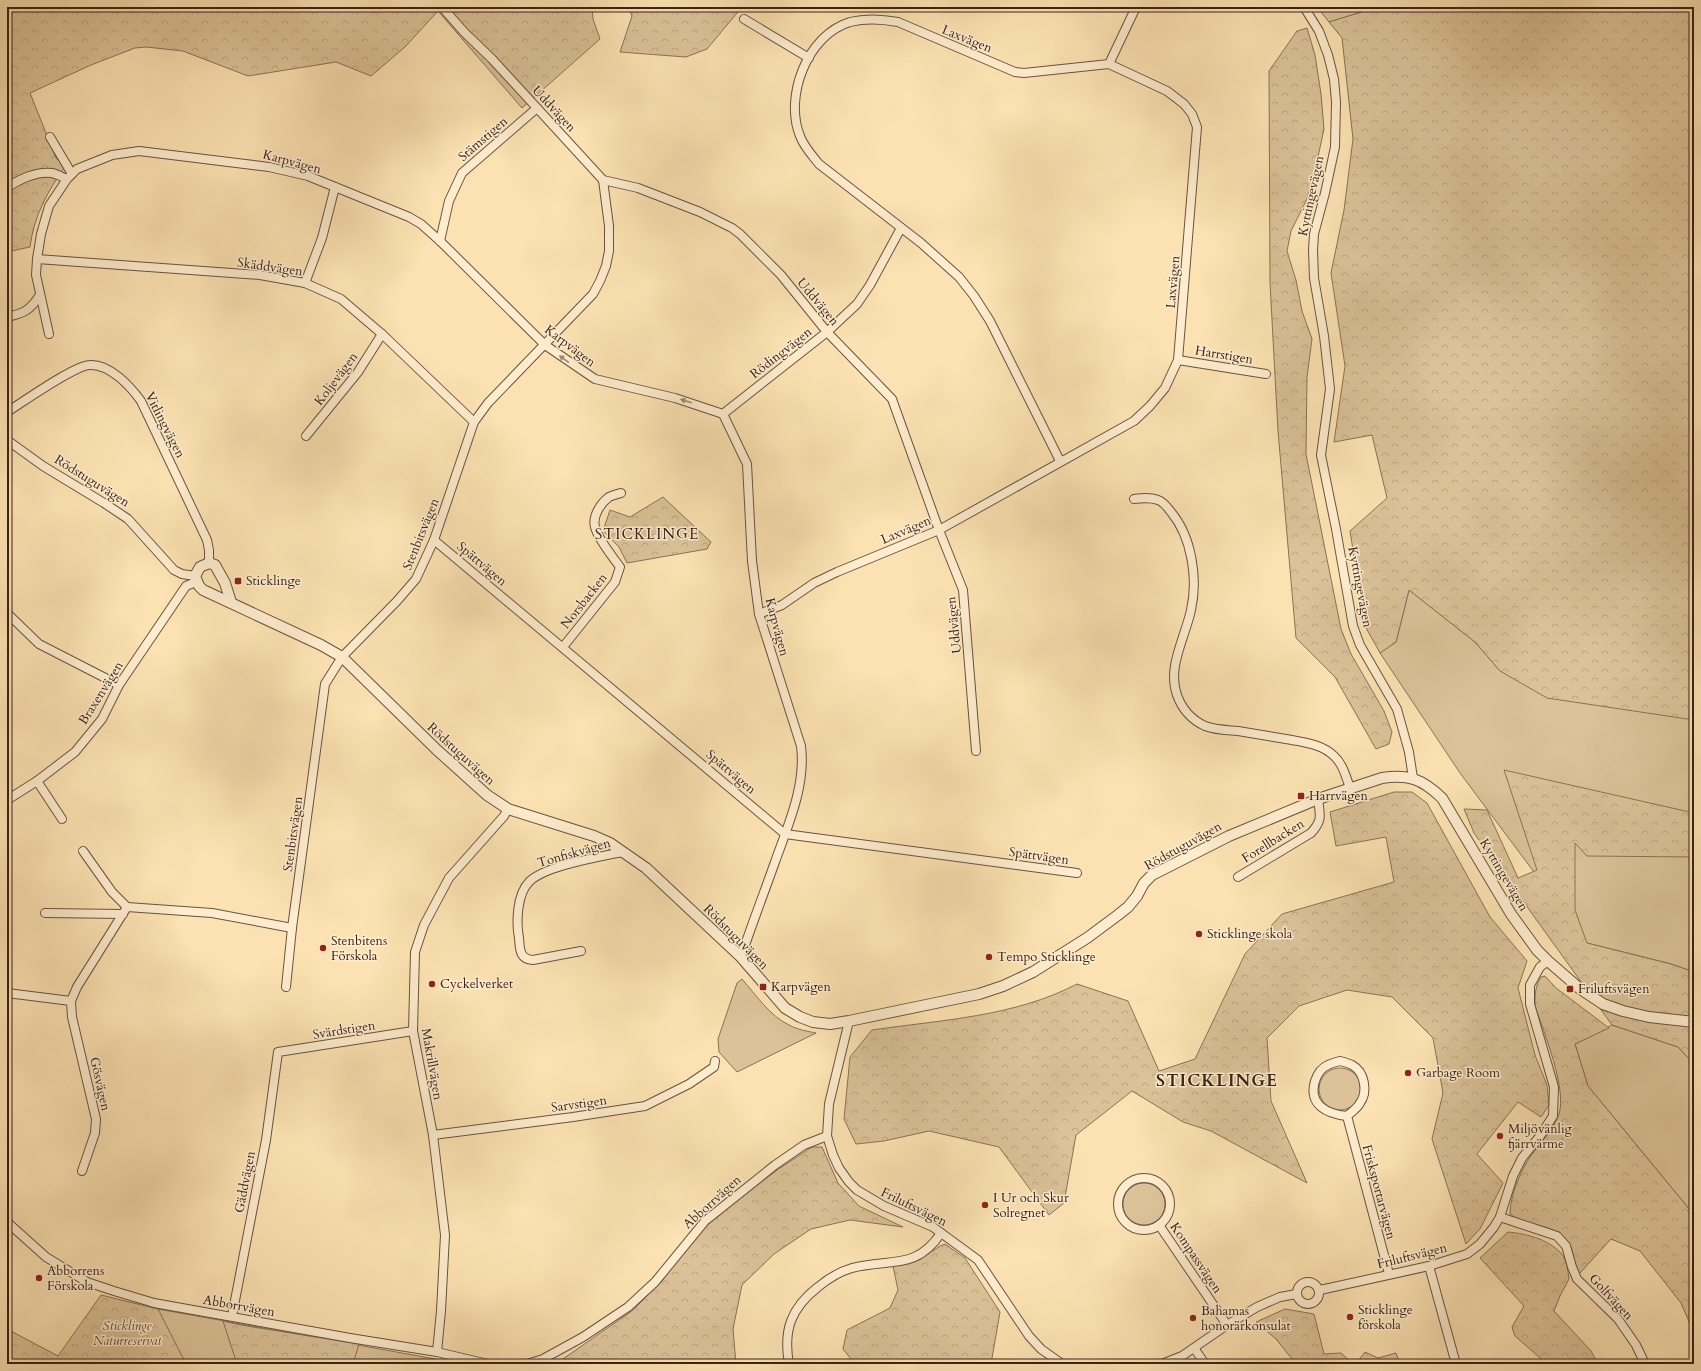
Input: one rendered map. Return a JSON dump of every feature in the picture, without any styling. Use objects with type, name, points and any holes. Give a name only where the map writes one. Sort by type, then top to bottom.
[{"type":"street","name":"Uddvägen","points":[[442,7],[603,180],[638,188],[700,212],[732,228],[755,248],[781,275],[827,332],[892,398],[939,530],[963,590],[976,751]]},
{"type":"street","points":[[1110,64],[1136,7]]},
{"type":"street","name":"Kyttingevägen","points":[[1304,7],[1319,31],[1328,55],[1334,79],[1336,102],[1335,147],[1314,234],[1313,250],[1314,278],[1330,388],[1321,455],[1353,626],[1360,645],[1397,709],[1409,752],[1413,778],[1430,786],[1449,808],[1511,914],[1537,950],[1578,988],[1602,1004],[1649,1017],[1694,1022]]},
{"type":"street","points":[[744,19],[809,58]]},
{"type":"street","name":"Laxvägen","points":[[759,614],[782,605],[814,583],[837,572],[939,530],[1127,424],[1150,406],[1165,388],[1178,360],[1197,127],[1192,114],[1184,104],[1167,91],[1110,64],[1040,73],[1015,72],[898,22],[881,19],[849,23],[834,30],[822,40],[802,70],[796,89],[795,108],[796,124],[800,137],[808,151],[819,164],[901,228],[959,277],[974,296],[990,321],[1060,461]]},
{"type":"street","name":"Stämstigen","points":[[440,240],[449,201],[462,173],[537,108]]},
{"type":"street","points":[[50,137],[69,176]]},
{"type":"street","name":"Karpvägen","points":[[49,334],[36,275],[40,234],[49,206],[69,176],[78,169],[112,155],[139,150],[269,167],[308,176],[409,217],[421,224],[440,240],[545,345],[595,379],[675,398],[722,414],[747,464],[752,561],[759,614],[800,746],[802,760],[802,773],[797,796],[785,834],[740,956]]},
{"type":"street","points":[[7,188],[20,179],[30,176],[51,173],[69,176]]},
{"type":"street","name":"Stenbitsvägen","points":[[286,987],[292,928],[325,684],[342,657],[397,601],[416,579],[434,540],[474,422],[488,403],[593,294],[606,266],[609,250],[610,226],[603,180]]},
{"type":"street","points":[[305,283],[322,238],[335,187]]},
{"type":"street","name":"Rödingvägen","points":[[722,414],[827,332],[857,304],[870,285],[901,228]]},
{"type":"street","name":"Skäddvägen","points":[[37,259],[260,275],[305,283],[341,299],[382,334],[474,422]]},
{"type":"street","points":[[7,316],[22,314],[31,307],[40,295]]},
{"type":"street","name":"Koljevägen","points":[[306,436],[358,372],[382,334]]},
{"type":"street","name":"Harrstigen","points":[[1178,360],[1266,374]]},
{"type":"street","name":"Vitlingvägen","points":[[7,412],[67,375],[89,365],[105,368],[114,374],[133,390],[141,401],[207,540],[209,563]]},
{"type":"street","name":"Rödstuguvägen","points":[[7,440],[43,466],[104,502],[128,519],[174,570],[196,579],[203,590],[232,602],[321,645],[342,657],[437,750],[487,795],[508,809],[594,836],[610,843],[660,881],[740,956],[785,1008],[800,1017],[813,1022],[830,1024],[849,1021],[979,994],[1003,986],[1037,970],[1087,938],[1118,915],[1128,907],[1137,896],[1144,883],[1152,875],[1229,836],[1318,799],[1382,778],[1413,778]]},
{"type":"street","name":"Norsbacken","points":[[563,647],[615,582],[618,576],[620,567],[606,548],[595,526],[595,516],[601,504],[610,497],[621,493]]},
{"type":"street","points":[[1134,499],[1150,498],[1165,504],[1176,517],[1188,543],[1192,562],[1193,591],[1191,610],[1174,674],[1174,687],[1182,707],[1189,715],[1206,726],[1306,743],[1324,748],[1335,756],[1342,766],[1350,788]]},
{"type":"street","name":"Spättvägen","points":[[434,540],[785,834],[1077,873]]},
{"type":"street","points":[[196,579],[200,568],[209,563],[215,565],[222,575],[232,602]]},
{"type":"street","name":"Braxenvägen","points":[[7,800],[37,781],[75,752],[102,719],[119,685],[186,586],[196,579]]},
{"type":"street","points":[[7,613],[39,644],[119,685]]},
{"type":"street","points":[[37,781],[62,819]]},
{"type":"street","name":"Forellbacken","points":[[1238,877],[1314,829],[1318,825],[1320,815],[1318,799]]},
{"type":"street","name":"Makrillvägen","points":[[437,1352],[445,1235],[433,1135],[413,1031],[415,952],[424,925],[449,878],[504,816],[508,809]]},
{"type":"street","points":[[83,851],[125,910]]},
{"type":"street","name":"Tonfiskvägen","points":[[581,951],[533,960],[527,960],[521,954],[518,928],[519,901],[522,891],[532,879],[549,870],[622,852]]},
{"type":"street","points":[[45,914],[125,910],[212,913],[252,919],[292,928]]},
{"type":"street","name":"Gösvägen","points":[[82,1171],[95,1133],[96,1119],[72,1017],[71,1001],[77,986],[125,910]]},
{"type":"street","name":"Friluftsvägen","points":[[1320,1290],[1429,1266],[1467,1254],[1480,1244],[1500,1217],[1513,1176],[1522,1158],[1553,1116],[1554,1087],[1530,1004],[1530,985],[1540,967],[1548,961]]},
{"type":"street","points":[[7,993],[71,1001]]},
{"type":"street","points":[[827,1136],[829,1104],[849,1021]]},
{"type":"street","name":"Svärdstigen","points":[[278,1052],[413,1031]]},
{"type":"street","name":"Gäddvägen","points":[[232,1316],[266,1140],[278,1052]]},
{"type":"street","name":"Sarvstigen","points":[[433,1135],[645,1106],[689,1084],[714,1067],[715,1061]]},
{"type":"street","points":[[1340,1061],[1353,1066],[1361,1073],[1364,1082],[1365,1094],[1360,1103],[1347,1116],[1327,1111],[1317,1104],[1312,1090],[1317,1074],[1327,1065],[1340,1061]]},
{"type":"street","name":"Frisksportarvägen","points":[[1347,1116],[1388,1274]]},
{"type":"street","name":"Friluftsvägen","points":[[827,1136],[839,1168],[857,1190],[884,1206],[916,1219],[941,1233],[978,1260],[1029,1336],[1041,1349],[1062,1364]]},
{"type":"street","name":"Abborrvägen","points":[[527,1364],[543,1358],[583,1337],[628,1307],[655,1282],[705,1221],[775,1165],[804,1145],[827,1136]]},
{"type":"street","name":"Kompassvägen","points":[[1145,1178],[1156,1181],[1164,1187],[1169,1198],[1169,1211],[1165,1219],[1159,1225],[1151,1229],[1142,1230],[1133,1227],[1126,1222],[1121,1215],[1118,1202],[1122,1190],[1128,1183],[1136,1179],[1145,1178]]},
{"type":"street","name":"Golfvägen","points":[[1500,1217],[1558,1236],[1566,1246],[1577,1279],[1618,1319],[1636,1345],[1645,1364]]},
{"type":"street","name":"Abborrvägen","points":[[7,1222],[46,1257],[87,1282],[154,1303],[437,1352],[488,1364]]},
{"type":"street","name":"Kompassvägen","points":[[1159,1225],[1226,1325]]},
{"type":"street","points":[[789,1364],[787,1344],[790,1323],[795,1311],[806,1296],[831,1276],[838,1273],[853,1268],[910,1260],[929,1248],[941,1233]]},
{"type":"street","points":[[1429,1266],[1456,1364]]},
{"type":"street","points":[[1308,1281],[1314,1283],[1320,1290],[1318,1298],[1312,1304],[1302,1302],[1297,1294],[1299,1287],[1304,1282],[1308,1281]]},
{"type":"street","points":[[1162,1364],[1182,1356],[1226,1325],[1257,1307],[1280,1297],[1297,1294]]},
{"type":"street","points":[[1194,1348],[1205,1364]]},
{"type":"green space","points":[[7,7],[592,7],[593,19],[600,39],[522,108],[438,11],[405,47],[371,76],[336,62],[248,76],[183,51],[146,47],[135,48],[91,65],[30,93],[56,158],[65,167],[52,186],[42,205],[35,225],[30,247],[7,252]]},
{"type":"green space","points":[[628,7],[742,7],[707,49],[686,57],[620,52],[632,16]]},
{"type":"green space","points":[[1317,7],[1378,7],[1329,22]]},
{"type":"green space","points":[[1378,7],[1694,7],[1694,720],[1547,698],[1500,671],[1475,642],[1409,590],[1396,642],[1380,653],[1365,626],[1350,531],[1387,498],[1372,435],[1334,442],[1345,366],[1331,273],[1344,210],[1353,139],[1342,38],[1329,22]]},
{"type":"green space","points":[[1307,28],[1315,55],[1321,94],[1324,129],[1307,199],[1291,231],[1287,251],[1296,280],[1302,311],[1312,339],[1307,377],[1306,454],[1341,629],[1351,654],[1384,711],[1392,732],[1389,744],[1376,749],[1335,677],[1296,638],[1278,431],[1270,283],[1269,71],[1297,31]]},
{"type":"green space","points":[[663,497],[711,542],[707,549],[627,563],[619,547],[603,531],[610,510],[630,517]]},
{"type":"green space","points":[[1409,590],[1475,642],[1500,671],[1694,720],[1694,972],[1671,964],[1587,943],[1460,773],[1380,653],[1396,642]]},
{"type":"green space","points":[[1504,770],[1694,813],[1694,857],[1587,856],[1575,843],[1575,910],[1587,943],[1671,964],[1694,972],[1694,1064],[1678,1047],[1612,1025],[1474,833],[1464,809],[1487,810],[1518,878],[1537,870]]},
{"type":"green space","points":[[1394,792],[1412,792],[1427,803],[1490,917],[1527,961],[1518,988],[1535,1055],[1547,1085],[1549,1105],[1541,1117],[1518,1102],[1477,1154],[1503,1183],[1480,1229],[1466,1244],[1432,1139],[1443,1093],[1433,1038],[1392,997],[1347,990],[1299,1006],[1267,1038],[1271,1101],[1307,1183],[1211,1131],[1183,1122],[1132,1091],[1076,1135],[1064,1203],[1049,1215],[999,1147],[929,1131],[884,1141],[856,1144],[844,1119],[850,1057],[872,1030],[976,1016],[1028,1004],[1077,984],[1128,1001],[1159,1071],[1195,1059],[1245,954],[1282,914],[1394,882],[1386,837],[1336,846],[1330,812]]},
{"type":"green space","points":[[1545,976],[1556,988],[1609,1028],[1575,1044],[1588,1086],[1694,1215],[1694,1333],[1681,1303],[1640,1251],[1611,1239],[1579,1274],[1571,1247],[1566,1239],[1552,1230],[1526,1222],[1510,1214],[1510,1207],[1519,1177],[1530,1157],[1553,1126],[1559,1114],[1561,1103],[1560,1090],[1549,1045],[1535,1006],[1536,987],[1541,977]]},
{"type":"green space","points":[[742,979],[764,1005],[782,1021],[796,1028],[816,1033],[737,1072],[719,1052],[718,1039],[737,983]]},
{"type":"green space","points":[[1612,1025],[1678,1047],[1694,1064],[1694,1215],[1588,1086],[1575,1044]]},
{"type":"green space","points":[[1336,1068],[1344,1068],[1355,1074],[1361,1085],[1361,1093],[1355,1104],[1344,1110],[1336,1110],[1325,1104],[1319,1093],[1319,1085],[1325,1074]]},
{"type":"green space","points":[[812,1147],[822,1147],[838,1183],[859,1206],[903,1227],[850,1220],[811,1229],[774,1254],[742,1285],[733,1329],[736,1364],[548,1364],[560,1361],[632,1311],[662,1281],[691,1243],[711,1221],[777,1170]]},
{"type":"green space","points":[[1144,1183],[1159,1189],[1165,1204],[1159,1219],[1144,1225],[1129,1219],[1123,1204],[1129,1189]]},
{"type":"green space","points":[[1508,1232],[1524,1234],[1546,1242],[1559,1251],[1564,1257],[1569,1279],[1554,1311],[1591,1351],[1598,1364],[1547,1364],[1515,1336],[1512,1327],[1524,1306],[1480,1258]]},
{"type":"green space","points":[[945,1244],[965,1258],[1000,1312],[991,1364],[855,1364],[843,1349],[847,1330],[890,1308],[898,1290],[893,1266],[919,1260]]},
{"type":"green space","points":[[101,1295],[158,1309],[186,1364],[7,1364],[7,1329],[58,1356]]},
{"type":"green space","name":"Sticklinge Naturreservat","points":[[158,1309],[463,1364],[7,1364],[7,1340],[37,1352],[81,1360]]},
{"type":"green space","points":[[1285,1309],[1314,1314],[1324,1354],[1341,1353],[1351,1362],[1358,1361],[1365,1352],[1378,1358],[1396,1353],[1400,1364],[1296,1364],[1276,1339],[1256,1322]]},
{"type":"green space","points":[[223,1321],[359,1344],[353,1364],[237,1364]]},
{"type":"place","name":"Sticklinge","points":[[238,581]]},
{"type":"place","name":"Harrvägen","points":[[1301,796]]},
{"type":"place","name":"Sticklinge skola","points":[[1199,934]]},
{"type":"place","name":"Stenbitens Förskola","points":[[323,948]]},
{"type":"place","name":"Tempo Sticklinge","points":[[989,957]]},
{"type":"place","name":"Cyckelverket","points":[[432,984]]},
{"type":"place","name":"Karpvägen","points":[[763,987]]},
{"type":"place","name":"Friluftsvägen","points":[[1570,989]]},
{"type":"place","name":"Garbage Room","points":[[1408,1073]]},
{"type":"place","name":"Miljövänlig fjärrvärme","points":[[1500,1136]]},
{"type":"place","name":"I Ur och Skur Solregnet","points":[[985,1205]]},
{"type":"place","name":"Abborrens Förskola","points":[[39,1278]]},
{"type":"place","name":"Sticklinge förskola","points":[[1350,1317]]},
{"type":"place","name":"Bahamas honorärkonsulat","points":[[1193,1318]]},
{"type":"district","name":"STICKLINGE","points":[[647,534]]},
{"type":"district","name":"STICKLINGE","points":[[1217,1080]]}]
